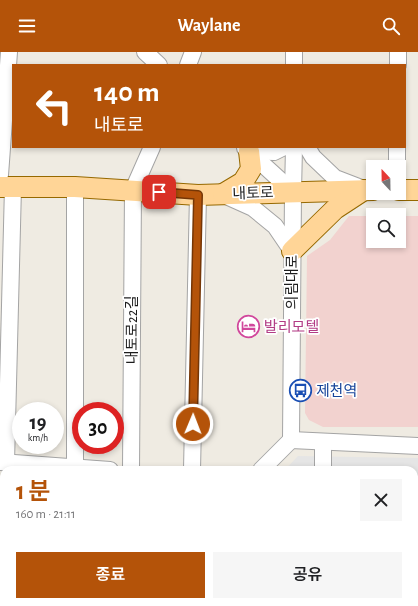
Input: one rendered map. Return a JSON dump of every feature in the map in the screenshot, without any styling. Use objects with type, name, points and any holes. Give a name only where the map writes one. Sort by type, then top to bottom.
[{"type":"main road","points":[[223,194],[243,182],[251,169],[246,149]]},
{"type":"main road","name":"내토로","points":[[4,183],[198,195],[366,190]]},
{"type":"main road","points":[[406,190],[418,190]]},
{"type":"main road","points":[[292,251],[335,209],[366,192]]},
{"type":"street","points":[[9,52],[4,183],[3,462],[61,466]]},
{"type":"street","points":[[145,52],[158,64]]},
{"type":"street","points":[[188,64],[193,52]]},
{"type":"street","points":[[294,52],[294,64]]},
{"type":"street","points":[[398,52],[398,64]]},
{"type":"street","points":[[132,190],[152,148]]},
{"type":"street","points":[[246,149],[274,152],[282,148]]},
{"type":"street","name":"의림대로","points":[[291,440],[294,148]]},
{"type":"street","points":[[307,148],[313,157],[335,178],[366,189]]},
{"type":"street","points":[[397,148],[397,160]]},
{"type":"street","points":[[246,149],[293,192]]},
{"type":"street","points":[[75,187],[75,466]]},
{"type":"street","name":"내토로22길","points":[[131,466],[132,190]]},
{"type":"street","points":[[223,194],[253,208],[275,226],[292,251]]},
{"type":"street","points":[[192,466],[198,195]]},
{"type":"street","points":[[266,466],[291,440],[418,446]]},
{"type":"street","points":[[323,442],[323,466]]},
{"type":"shaded area","points":[[349,216],[366,216],[366,248],[406,248],[406,216],[418,216],[418,427],[323,427],[309,420],[305,413],[307,256],[330,240]]},
{"type":"shaded area","points":[[298,456],[418,458],[418,466],[289,466]]},
{"type":"place","name":"발리모텔","points":[[249,327]]},
{"type":"place","name":"제천역","points":[[301,391]]},
{"type":"route","points":[[159,192],[198,195],[193,424]]}]
